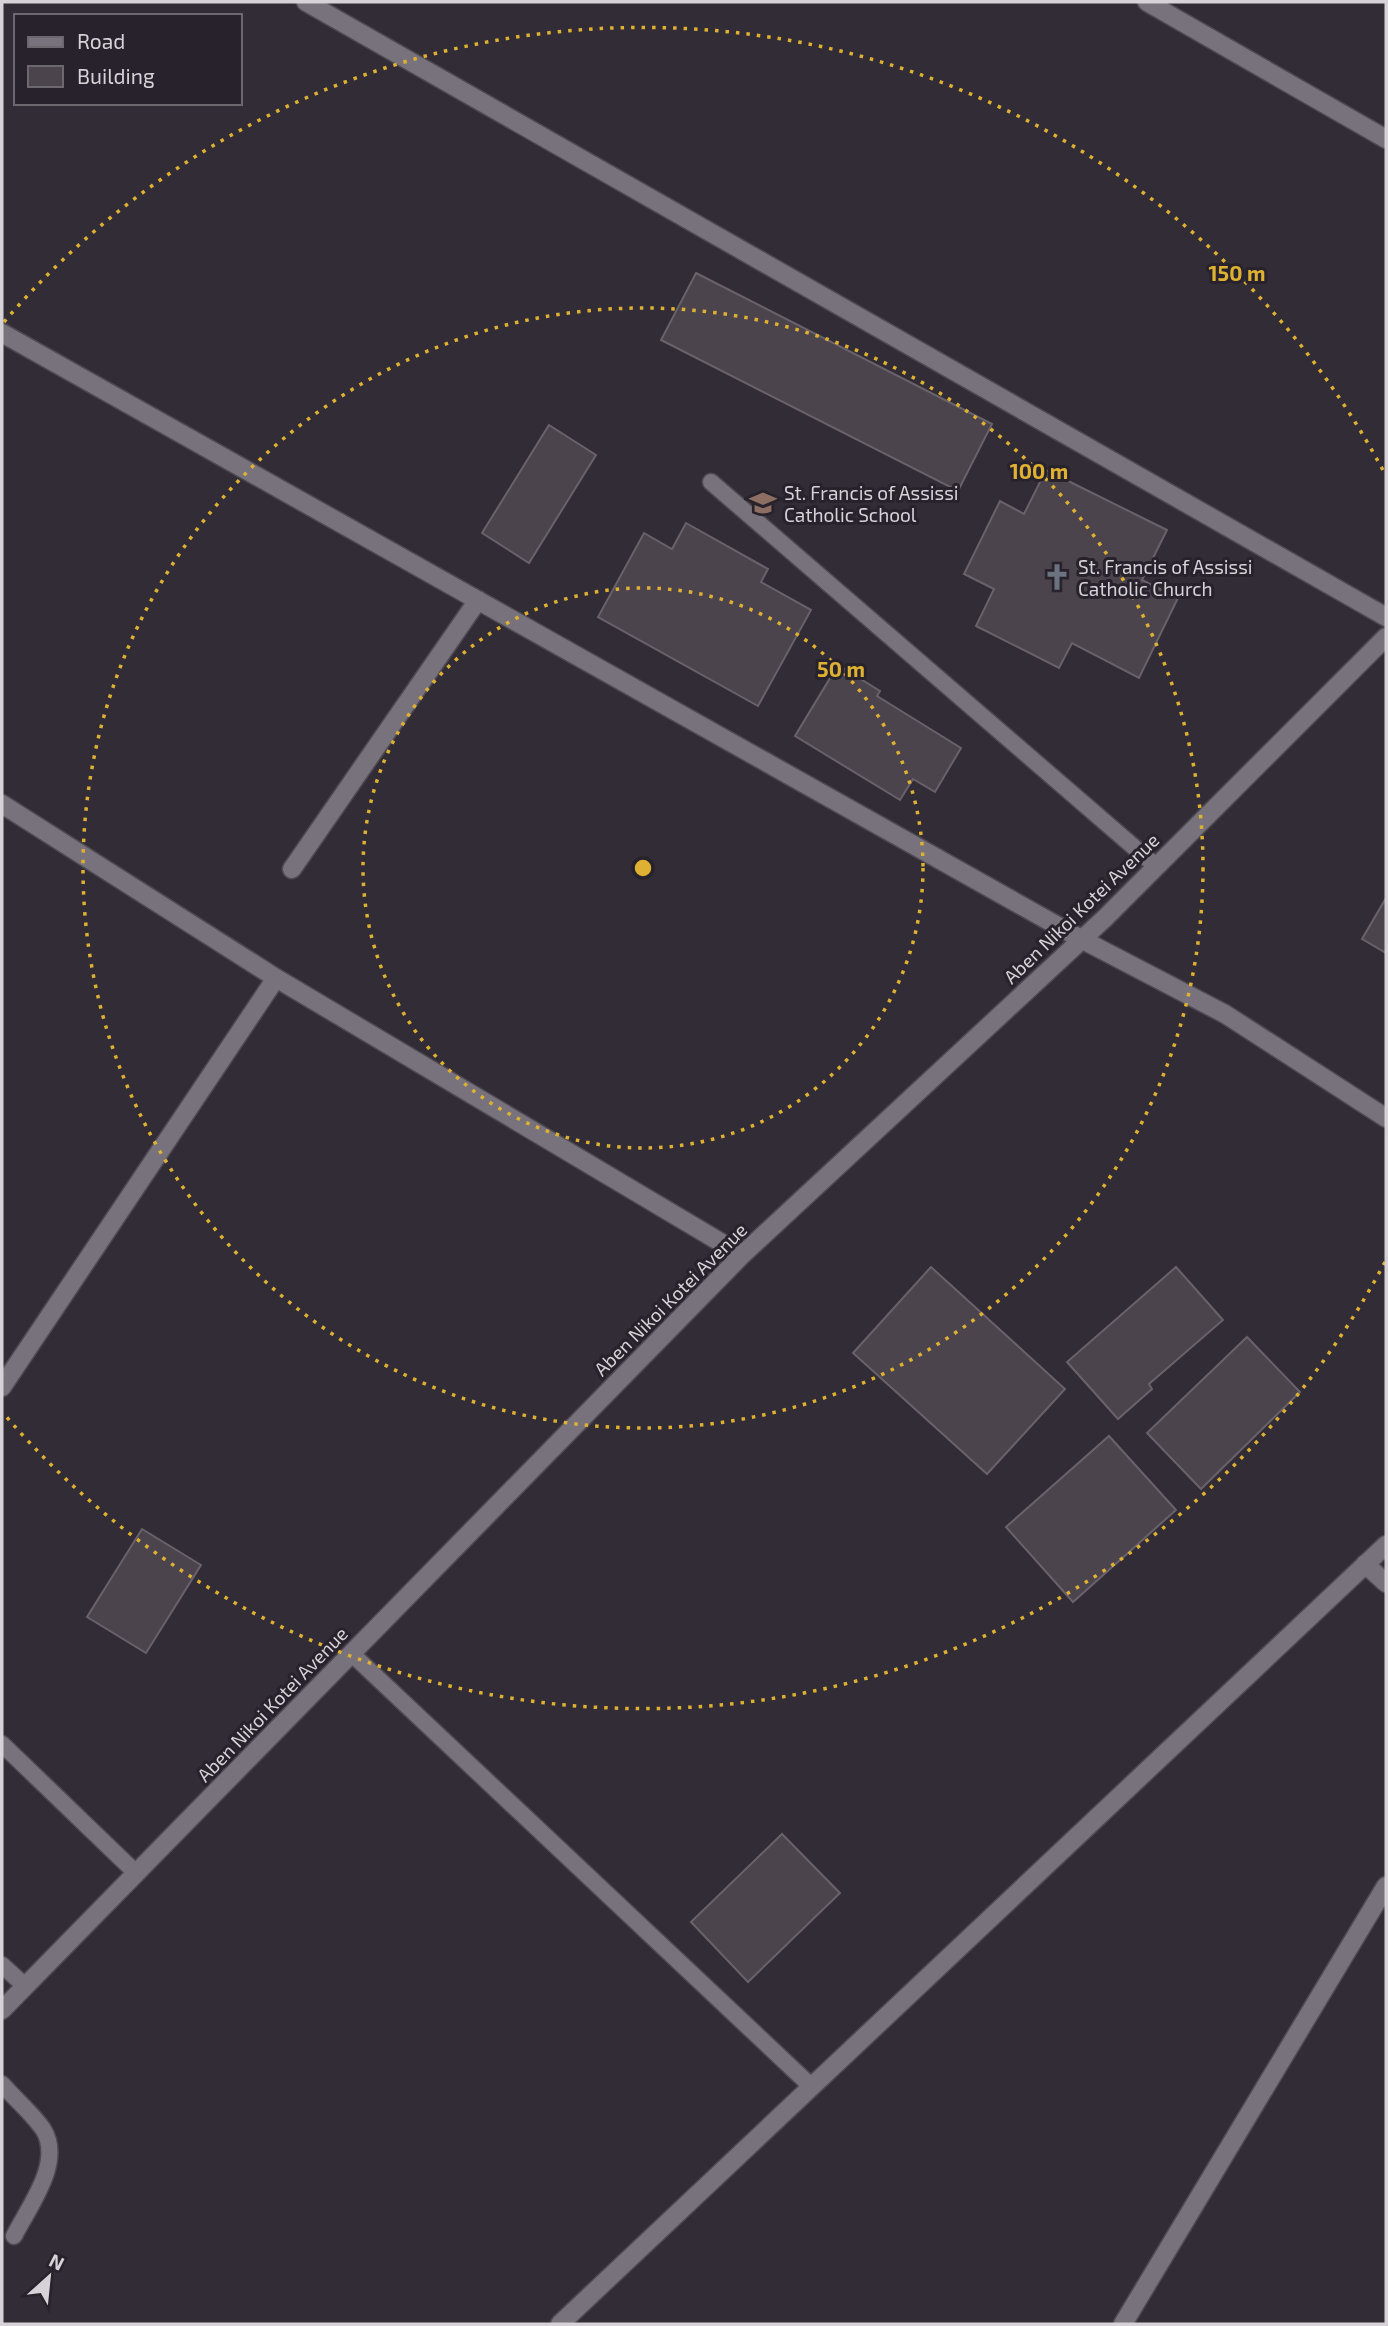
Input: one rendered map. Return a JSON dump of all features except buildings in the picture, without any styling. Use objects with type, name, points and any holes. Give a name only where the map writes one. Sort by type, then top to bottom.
[{"type":"street","points":[[306,2],[1386,617]]},
{"type":"street","points":[[1147,2],[1386,139]]},
{"type":"street","points":[[2,333],[1081,939],[1225,1014],[1386,1118]]},
{"type":"street","points":[[292,869],[478,600]]},
{"type":"street","name":"Aben Nikoi Kotei Avenue","points":[[2,2010],[742,1255],[1157,867],[1386,637]]},
{"type":"street","points":[[2,804],[276,978],[742,1255]]},
{"type":"street","points":[[2,1387],[276,978]]},
{"type":"street","points":[[560,2324],[1386,1545]]},
{"type":"street","points":[[1365,1564],[1386,1583]]},
{"type":"street","points":[[1123,2324],[1386,1886]]},
{"type":"lane","points":[[710,482],[1157,867]]},
{"type":"lane","points":[[351,1653],[811,2087]]},
{"type":"lane","points":[[2,1744],[136,1873]]},
{"type":"lane","points":[[2,1965],[25,1986]]},
{"type":"lane","points":[[2,2084],[43,2130],[51,2150],[46,2172],[14,2236]]},
{"type":"place","name":"St. Francis of Assissi Catholic School","points":[[763,503]]},
{"type":"place","name":"St. Francis of Assissi Catholic Church","points":[[1057,577]]}]
